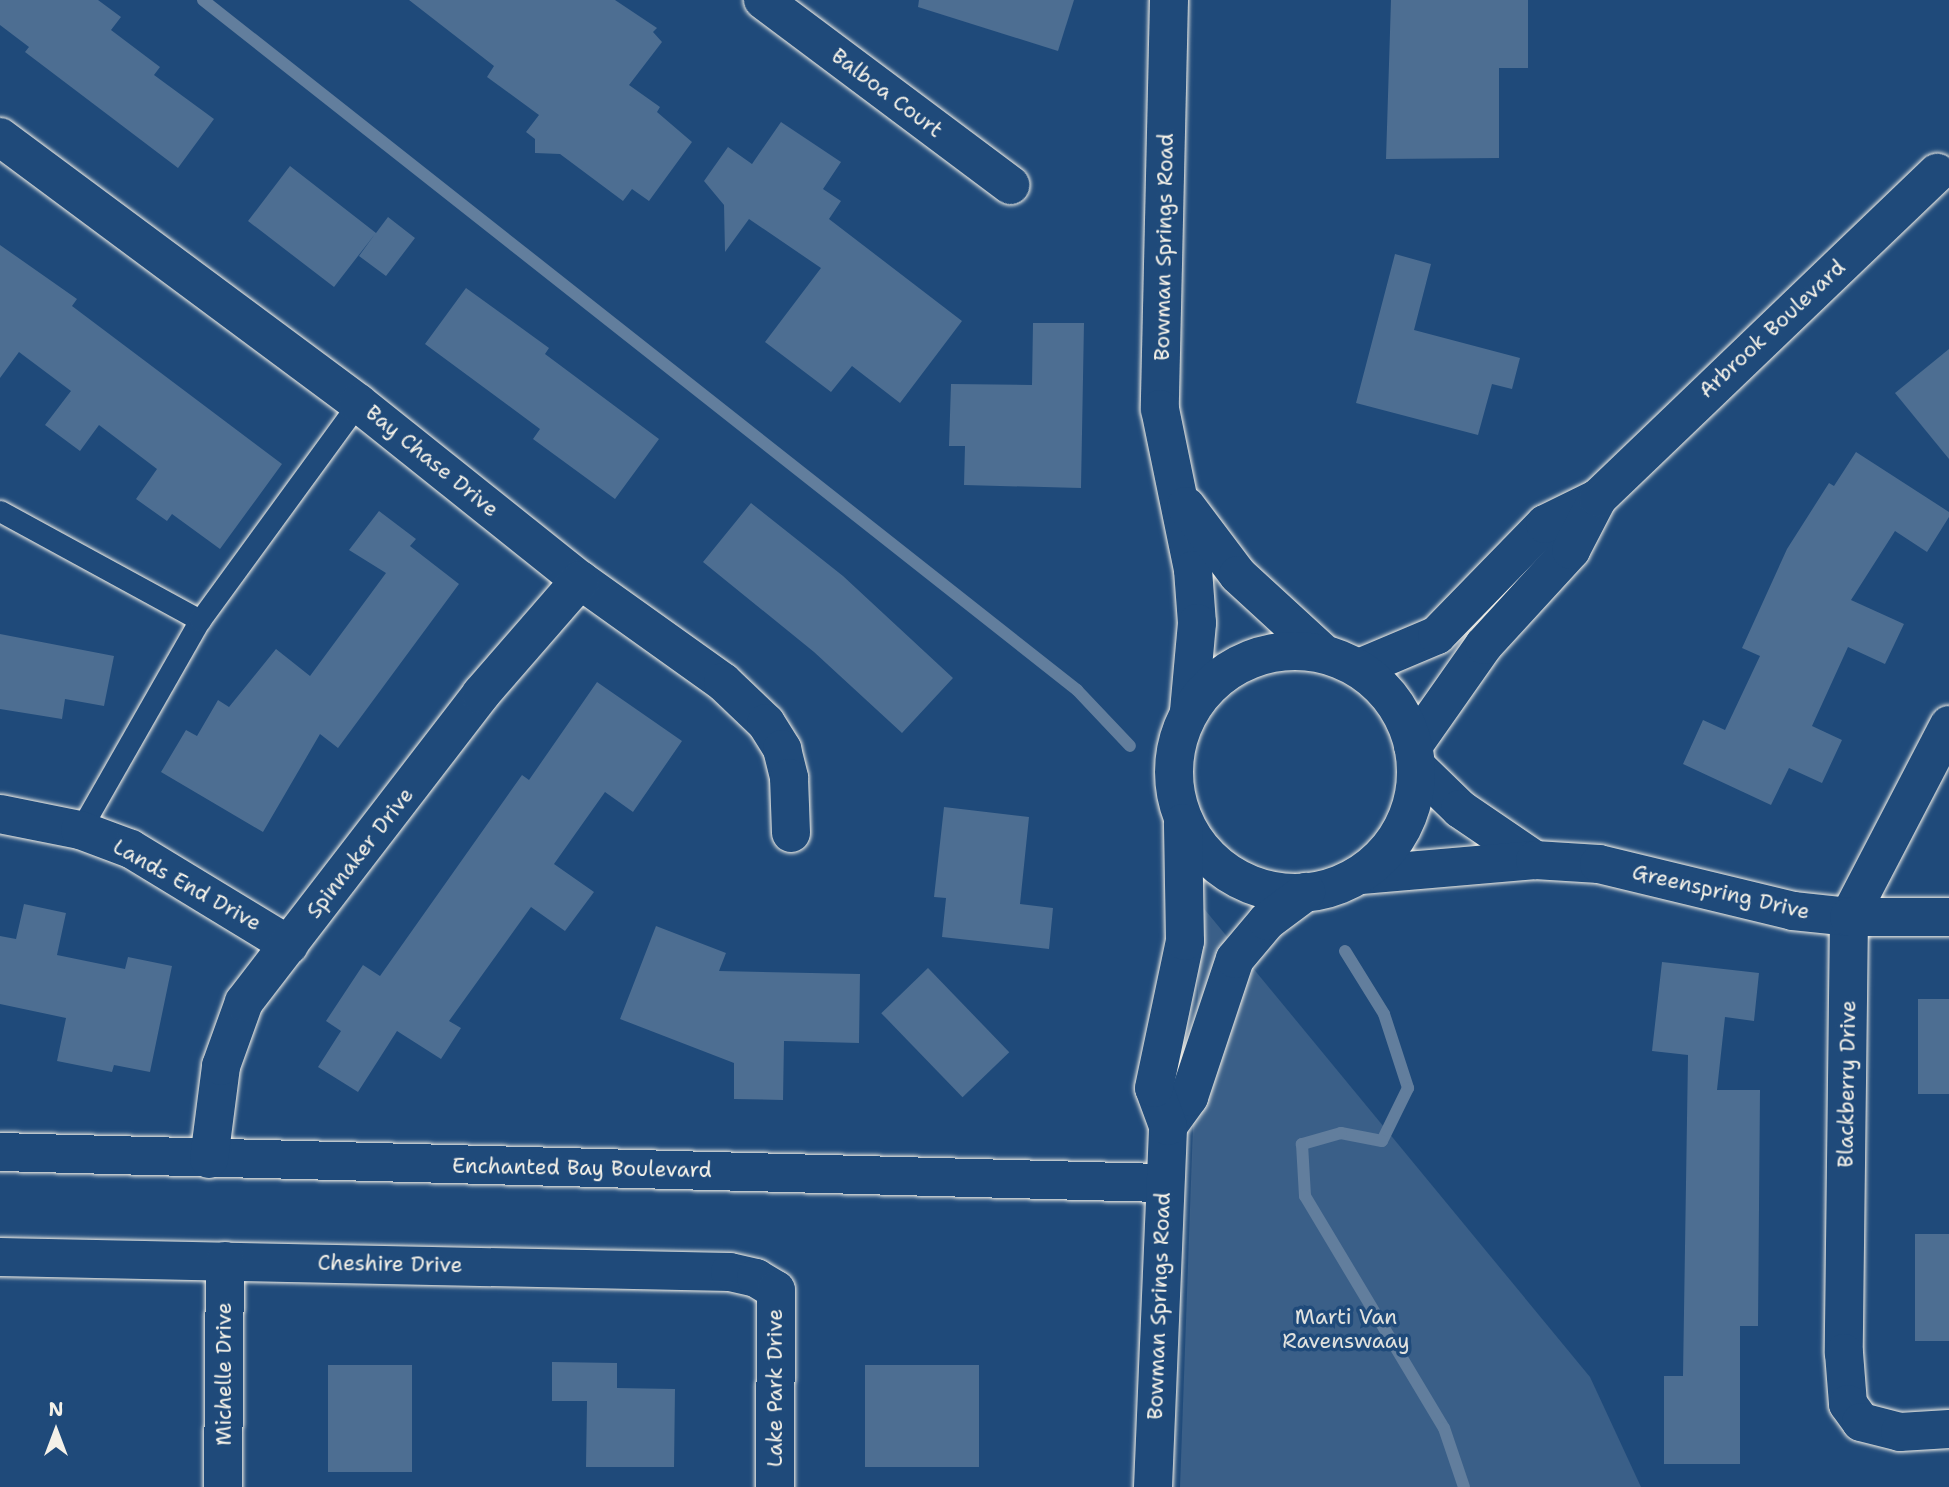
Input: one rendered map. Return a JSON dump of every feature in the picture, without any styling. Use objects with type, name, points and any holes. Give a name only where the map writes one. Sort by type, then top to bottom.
[{"type":"street","name":"Balboa Court","points":[[763,0],[1010,185]]},
{"type":"street","name":"Bowman Springs Road","points":[[1169,0],[1160,409],[1193,570],[1197,623],[1189,710]]},
{"type":"street","name":"Bay Chase Drive","points":[[0,137],[358,403],[580,580],[723,682],[766,723],[782,750],[787,768],[790,833]]},
{"type":"street","name":"Arbrook Boulevard","points":[[1359,668],[1437,635],[1545,524],[1598,498],[1943,168]]},
{"type":"street","name":"Bowman Springs Road","points":[[1177,492],[1238,575],[1323,653]]},
{"type":"street","name":"Arbrook Boulevard","points":[[1415,757],[1485,645],[1571,550],[1598,498]]},
{"type":"street","name":"Spinnaker Drive","points":[[209,1159],[221,1066],[244,1002],[481,694],[580,580]]},
{"type":"street","points":[[1284,650],[1323,653],[1359,668],[1389,693],[1409,727],[1415,757],[1412,809],[1392,847],[1361,875],[1322,892],[1279,894],[1239,881],[1205,855],[1183,823],[1173,786],[1175,747],[1189,710],[1213,680],[1246,660],[1284,650]]},
{"type":"street","name":"Blackberry Drive","points":[[1949,725],[1849,917],[1844,1353],[1848,1404],[1861,1422],[1900,1432],[1949,1429]]},
{"type":"street","name":"Greenspring Drive","points":[[1415,757],[1460,808],[1535,859]]},
{"type":"street","name":"Lands End Drive","points":[[0,814],[79,830],[131,849],[289,945]]},
{"type":"street","name":"Bowman Springs Road","points":[[1153,1487],[1168,1126],[1154,1088],[1185,941],[1183,823]]},
{"type":"street","name":"Greenspring Drive","points":[[1361,875],[1535,859],[1599,864],[1793,911],[1849,917],[1949,918]]},
{"type":"street","points":[[1168,1126],[1189,1097],[1235,959],[1267,920],[1306,892]]},
{"type":"street","name":"Enchanted Bay Boulevard","points":[[0,1152],[1164,1183]]},
{"type":"street","name":"Cheshire Drive","points":[[0,1257],[730,1272],[757,1278],[776,1290]]},
{"type":"street","name":"Michelle Drive","points":[[223,1487],[225,1261]]},
{"type":"street","name":"Lake Park Drive","points":[[775,1487],[776,1290]]},
{"type":"lane","points":[[79,830],[200,620],[358,403]]},
{"type":"lane","points":[[0,511],[200,620]]},
{"type":"green space","name":"Marti Van Ravenswaay","points":[[1201,905],[1590,1377],[1641,1487],[1180,1487]]},
{"type":"building","points":[[0,0],[98,0],[121,17],[111,30],[160,67],[154,75],[214,119],[178,168],[25,52],[29,47],[0,25]]},
{"type":"building","points":[[409,0],[615,0],[657,28],[653,32],[662,42],[629,85],[660,107],[657,112],[692,142],[649,201],[632,189],[623,201],[560,154],[535,153],[535,139],[526,132],[539,115],[487,77],[494,66]]},
{"type":"building","points":[[919,0],[1074,0],[1058,51],[918,7]]},
{"type":"building","points":[[1391,0],[1528,0],[1528,68],[1499,68],[1499,158],[1386,159]]},
{"type":"building","points":[[781,122],[841,162],[823,189],[841,201],[829,219],[962,321],[900,403],[852,366],[831,392],[765,342],[821,268],[749,219],[725,252],[724,205],[704,181],[728,147],[752,164]]},
{"type":"building","points":[[290,166],[376,233],[388,217],[415,238],[386,276],[359,256],[375,234],[334,287],[248,221]]},
{"type":"building","points":[[0,245],[77,299],[72,306],[282,464],[220,549],[172,514],[167,521],[136,499],[157,469],[99,425],[80,451],[45,425],[71,391],[19,352],[0,378]]},
{"type":"building","points":[[1395,254],[1431,264],[1414,330],[1520,358],[1512,389],[1492,384],[1478,435],[1356,403]]},
{"type":"building","points":[[466,288],[549,348],[545,354],[659,439],[615,499],[533,439],[540,429],[425,344]]},
{"type":"building","points":[[1033,323],[1084,323],[1081,488],[964,485],[965,446],[949,446],[951,384],[1032,385]]},
{"type":"building","points":[[1949,349],[1949,459],[1895,393]]},
{"type":"building","points":[[1856,452],[1949,512],[1949,517],[1927,552],[1895,531],[1851,600],[1904,624],[1885,664],[1848,647],[1812,726],[1842,740],[1822,783],[1789,768],[1771,805],[1683,764],[1703,720],[1725,730],[1760,656],[1742,648],[1787,549],[1829,483],[1834,486]]},
{"type":"building","points":[[751,503],[843,576],[953,678],[902,733],[814,652],[703,562]]},
{"type":"building","points":[[379,511],[416,539],[410,546],[459,584],[338,748],[320,734],[263,832],[161,772],[186,730],[197,736],[218,700],[229,707],[276,649],[310,676],[386,573],[349,550]]},
{"type":"building","points":[[0,634],[114,656],[104,706],[65,699],[62,719],[0,709]]},
{"type":"building","points":[[597,682],[682,741],[633,812],[605,792],[554,864],[594,892],[565,931],[531,907],[449,1021],[461,1028],[441,1059],[397,1031],[358,1092],[318,1067],[341,1031],[326,1021],[363,965],[380,976],[522,775],[529,780]]},
{"type":"building","points":[[944,807],[1029,817],[1020,904],[1053,908],[1049,949],[942,937],[946,898],[934,897]]},
{"type":"building","points":[[24,904],[66,913],[57,955],[125,969],[128,957],[172,966],[150,1072],[114,1065],[112,1072],[57,1061],[66,1018],[0,1004],[0,936],[16,939]]},
{"type":"building","points":[[656,926],[726,953],[719,971],[860,974],[859,1043],[784,1041],[783,1100],[734,1099],[734,1063],[620,1019]]},
{"type":"building","points":[[1662,962],[1759,973],[1754,1021],[1725,1017],[1717,1090],[1760,1090],[1758,1326],[1740,1326],[1740,1464],[1664,1464],[1664,1376],[1683,1376],[1688,1055],[1652,1051]]},
{"type":"building","points":[[928,968],[1009,1052],[963,1097],[881,1013]]},
{"type":"building","points":[[1918,999],[1949,999],[1949,1094],[1918,1094]]},
{"type":"building","points":[[1915,1234],[1949,1234],[1949,1341],[1915,1341]]},
{"type":"building","points":[[552,1362],[617,1363],[617,1388],[675,1389],[674,1467],[586,1467],[587,1401],[552,1401]]},
{"type":"building","points":[[328,1365],[412,1365],[412,1472],[328,1472]]},
{"type":"building","points":[[865,1365],[979,1365],[979,1467],[865,1467]]},
{"type":"waterway","points":[[203,0],[1077,690],[1130,746]]},
{"type":"waterway","points":[[1345,951],[1384,1014],[1408,1088],[1382,1141],[1341,1133],[1302,1144],[1305,1196],[1444,1428],[1464,1487]]}]
